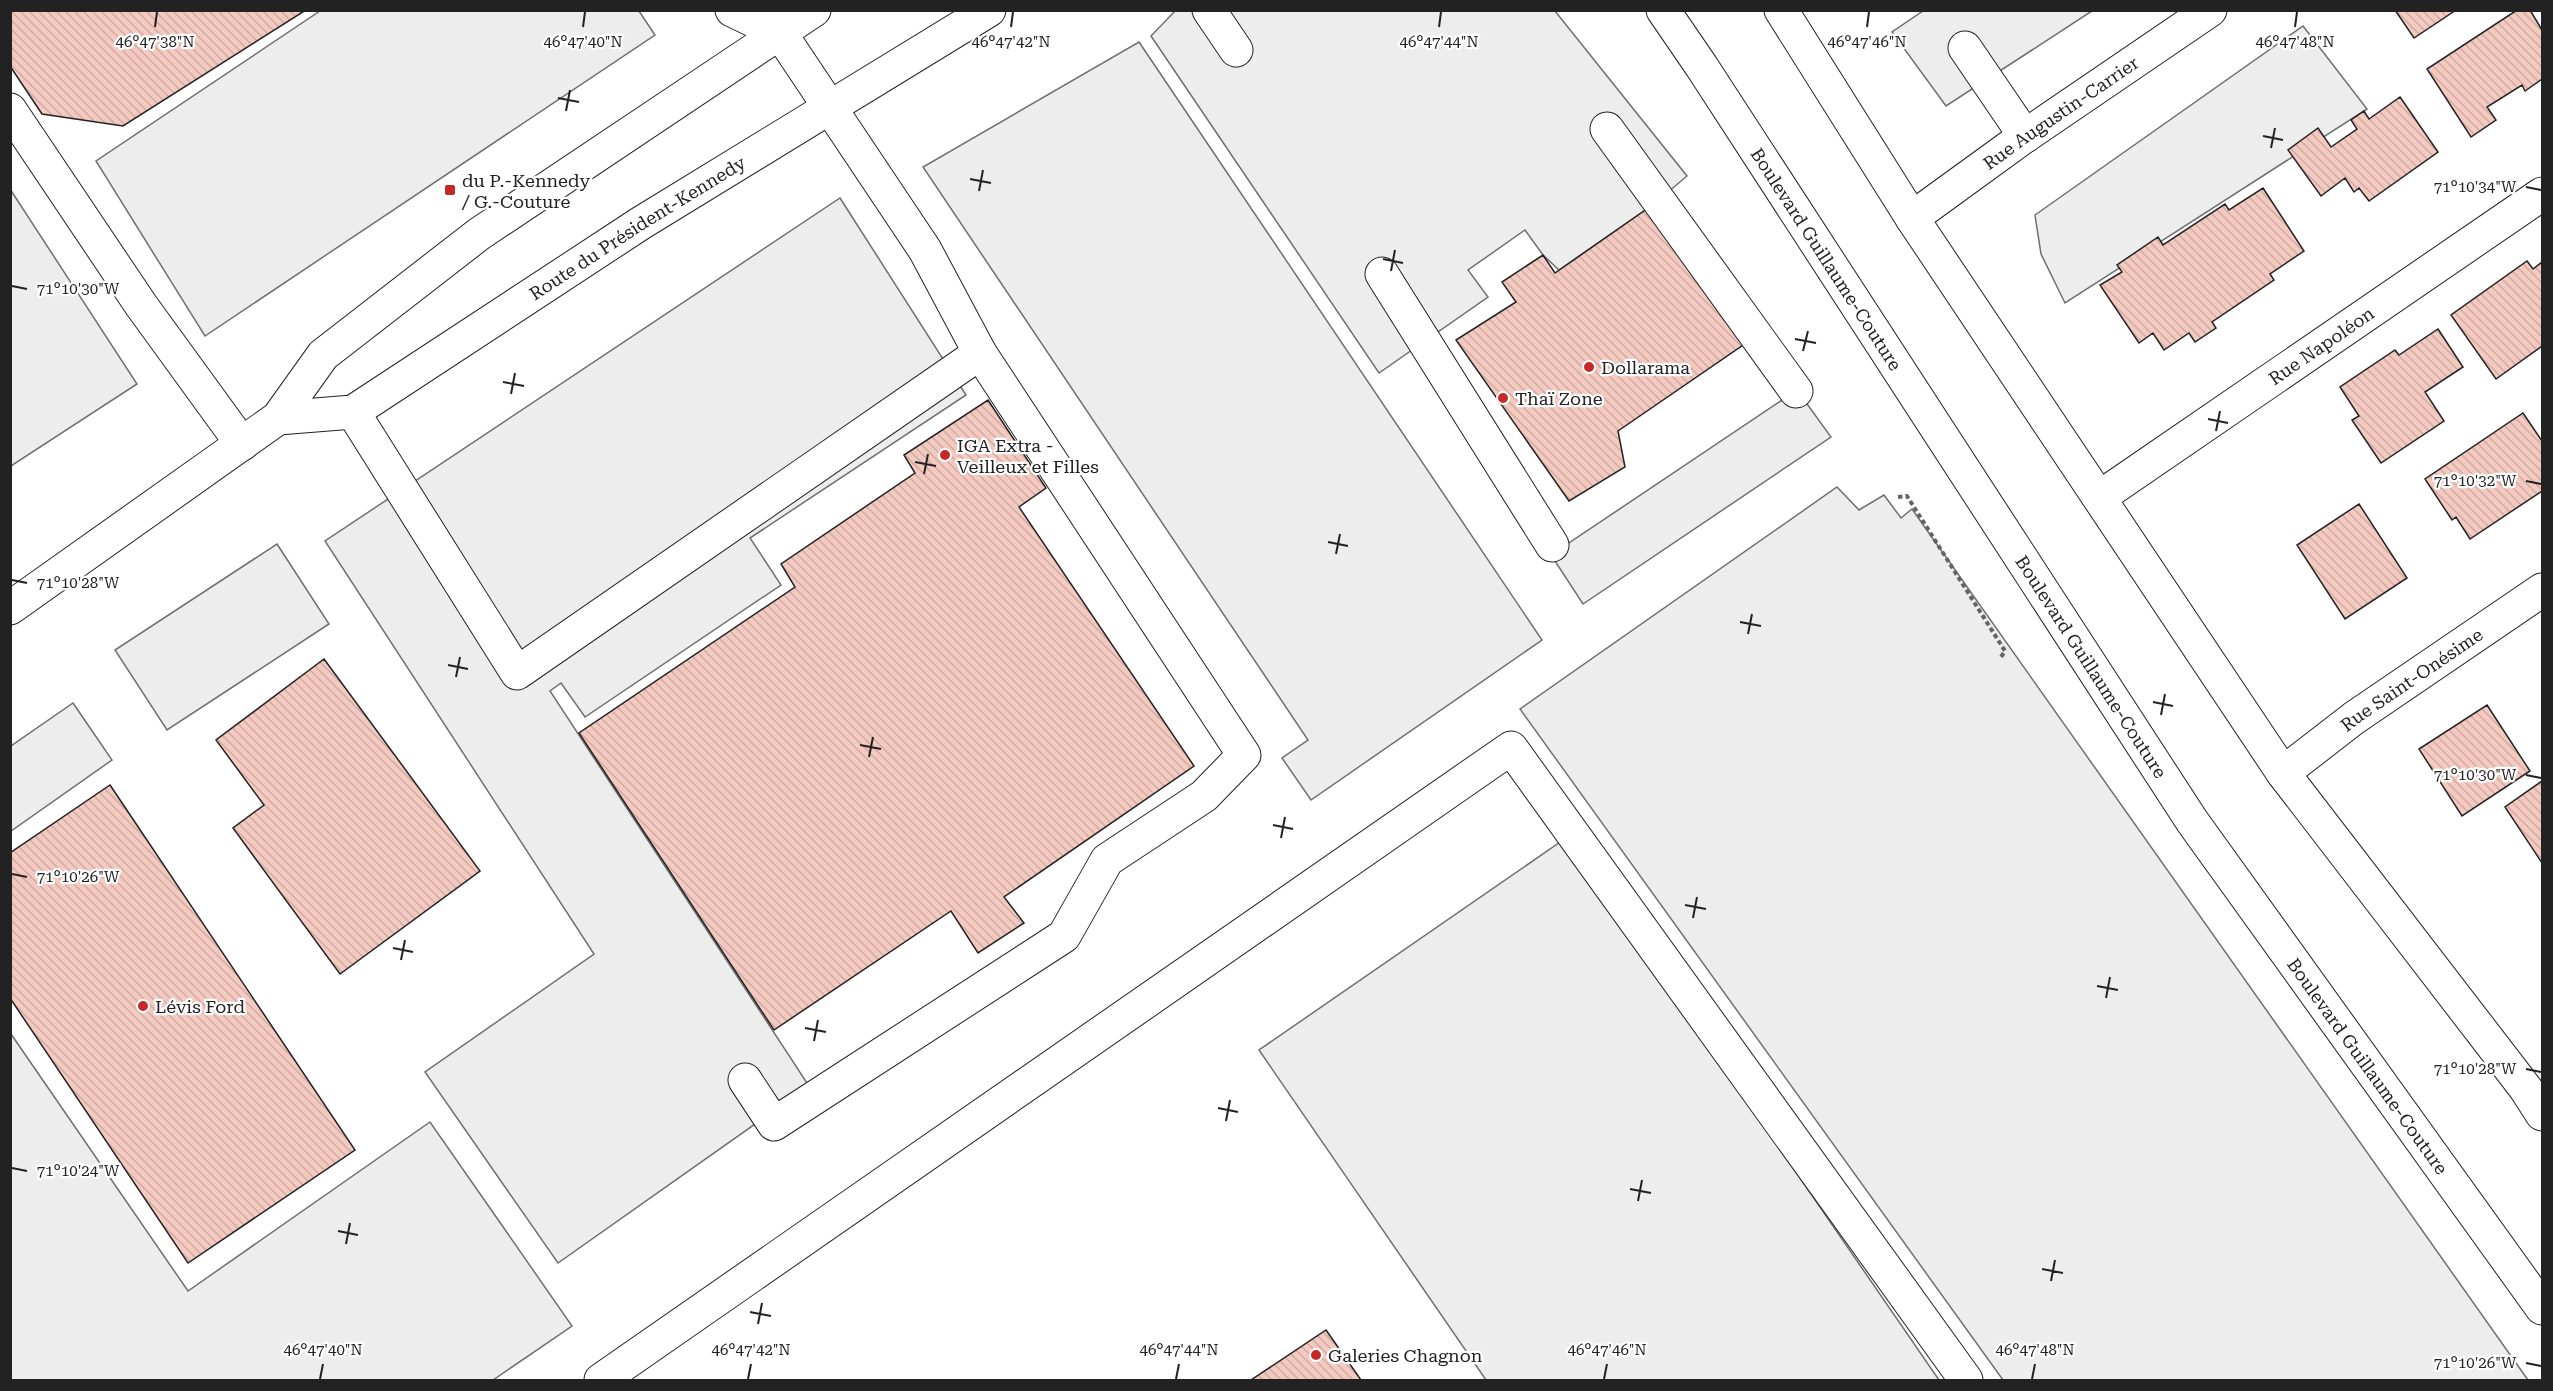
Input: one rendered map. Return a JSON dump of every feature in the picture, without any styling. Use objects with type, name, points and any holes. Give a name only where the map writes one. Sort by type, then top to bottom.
[{"type":"main road","points":[[732,10],[778,22],[831,108],[925,250],[980,353],[1244,755],[1204,796],[1107,860],[1064,936],[774,1124],[745,1080]]},
{"type":"main road","points":[[10,608],[278,418],[323,355],[479,234],[778,22],[814,10]]},
{"type":"main road","name":"Route du Président-Kennedy","points":[[278,418],[353,412],[641,223],[989,10]]},
{"type":"main road","points":[[1209,10],[1236,50]]},
{"type":"main road","name":"Boulevard Guillaume-Couture","points":[[1663,10],[2192,821],[2542,1308]]},
{"type":"main road","points":[[1781,10],[1912,218],[2283,773],[2537,1094]]},
{"type":"main road","name":"Rue Augustin-Carrier","points":[[1912,218],[2025,136],[2210,10]]},
{"type":"main road","points":[[1965,48],[2025,136]]},
{"type":"main road","points":[[10,110],[141,305],[242,444]]},
{"type":"main road","points":[[1607,129],[1796,391]]},
{"type":"main road","name":"Rue Napoléon","points":[[2100,497],[2542,194]]},
{"type":"main road","points":[[1382,274],[1552,545]]},
{"type":"main road","points":[[353,412],[517,673],[980,353]]},
{"type":"main road","name":"Rue Saint-Onésime","points":[[2283,773],[2354,718],[2542,590]]},
{"type":"main road","points":[[601,1380],[1511,747],[1966,1380]]},
{"type":"path","points":[[1898,497],[1907,496],[2006,651],[2001,657]]},
{"type":"shaded area","points":[[320,11],[639,11],[655,35],[205,336],[96,161]]},
{"type":"shaded area","points":[[1175,11],[1555,11],[1687,176],[1654,204],[1559,270],[1543,255],[1525,230],[1468,270],[1488,297],[1379,373],[1151,36]]},
{"type":"shaded area","points":[[1923,11],[2092,11],[1946,106],[1892,32]]},
{"type":"shaded area","points":[[2303,26],[2367,109],[2065,303],[2041,254],[2035,215]]},
{"type":"shaded area","points":[[1139,42],[1542,640],[1311,800],[1282,758],[1308,740],[923,167]]},
{"type":"shaded area","points":[[10,189],[137,384],[11,466],[10,466]]},
{"type":"shaded area","points":[[840,198],[966,395],[750,538],[781,585],[585,717],[561,683],[550,691],[809,1086],[558,1263],[425,1072],[594,954],[325,541]]},
{"type":"shaded area","points":[[1797,390],[1831,437],[1583,604],[1551,555]]},
{"type":"shaded area","points":[[1837,487],[1859,510],[1884,495],[1901,518],[1912,509],[2528,1380],[2003,1380],[1520,709]]},
{"type":"shaded area","points":[[277,544],[329,624],[167,730],[115,650]]},
{"type":"shaded area","points":[[73,703],[112,760],[11,831],[11,746]]},
{"type":"shaded area","points":[[1566,838],[1939,1380],[1486,1380],[1259,1050]]},
{"type":"shaded area","points":[[11,1034],[188,1291],[430,1122],[572,1326],[493,1380],[11,1380]]},
{"type":"building","points":[[10,10],[306,10],[123,126],[42,114],[10,66]]},
{"type":"building","points":[[2395,10],[2456,10],[2414,38]]},
{"type":"building","points":[[2517,10],[2530,10],[2542,30],[2542,79],[2525,91],[2522,85],[2487,107],[2496,120],[2471,137],[2427,69]]},
{"type":"building","points":[[2400,97],[2438,152],[2369,201],[2359,188],[2354,192],[2345,178],[2321,196],[2288,150],[2318,128],[2331,147],[2357,129],[2351,120],[2364,111],[2369,119]]},
{"type":"building","points":[[2263,188],[2304,251],[2270,274],[2274,280],[2212,322],[2216,328],[2195,342],[2189,333],[2164,350],[2153,333],[2139,343],[2100,285],[2122,272],[2117,265],[2158,237],[2163,245],[2225,204],[2229,210]]},
{"type":"building","points":[[1654,204],[1746,343],[1618,431],[1625,467],[1569,501],[1456,340],[1516,302],[1502,282],[1543,255],[1555,273]]},
{"type":"building","points":[[2527,261],[2533,269],[2542,262],[2542,346],[2496,379],[2451,315]]},
{"type":"building","points":[[2438,329],[2463,367],[2425,392],[2444,421],[2381,463],[2352,420],[2359,416],[2340,387],[2395,350],[2399,355]]},
{"type":"building","points":[[988,400],[1046,488],[1019,507],[1194,766],[1004,897],[1024,923],[978,953],[951,911],[774,1030],[579,733],[795,587],[781,564],[915,473],[904,455]]},
{"type":"building","points":[[2523,413],[2542,441],[2542,491],[2470,539],[2456,517],[2452,520],[2425,479]]},
{"type":"building","points":[[2359,504],[2407,578],[2345,619],[2297,545]]},
{"type":"building","points":[[324,659],[480,871],[340,974],[233,828],[264,805],[216,740]]},
{"type":"building","points":[[2487,705],[2530,771],[2462,816],[2419,749]]},
{"type":"building","points":[[2542,781],[2542,863],[2505,807]]},
{"type":"building","points":[[110,785],[355,1150],[188,1263],[10,998],[10,853]]},
{"type":"building","name":"Galeries Chagnon","points":[[1326,1330],[1361,1380],[1251,1380]]},
{"type":"place","name":"du P.-Kennedy / G.-Couture","points":[[450,190]]},
{"type":"place","name":"Dollarama","points":[[1589,367]]},
{"type":"place","name":"Thaï Zone","points":[[1503,398]]},
{"type":"place","name":"IGA Extra - Veilleux et Filles","points":[[945,455]]},
{"type":"place","name":"Lévis Ford","points":[[143,1006]]},
{"type":"place","name":"Galeries Chagnon","points":[[1316,1355]]}]
